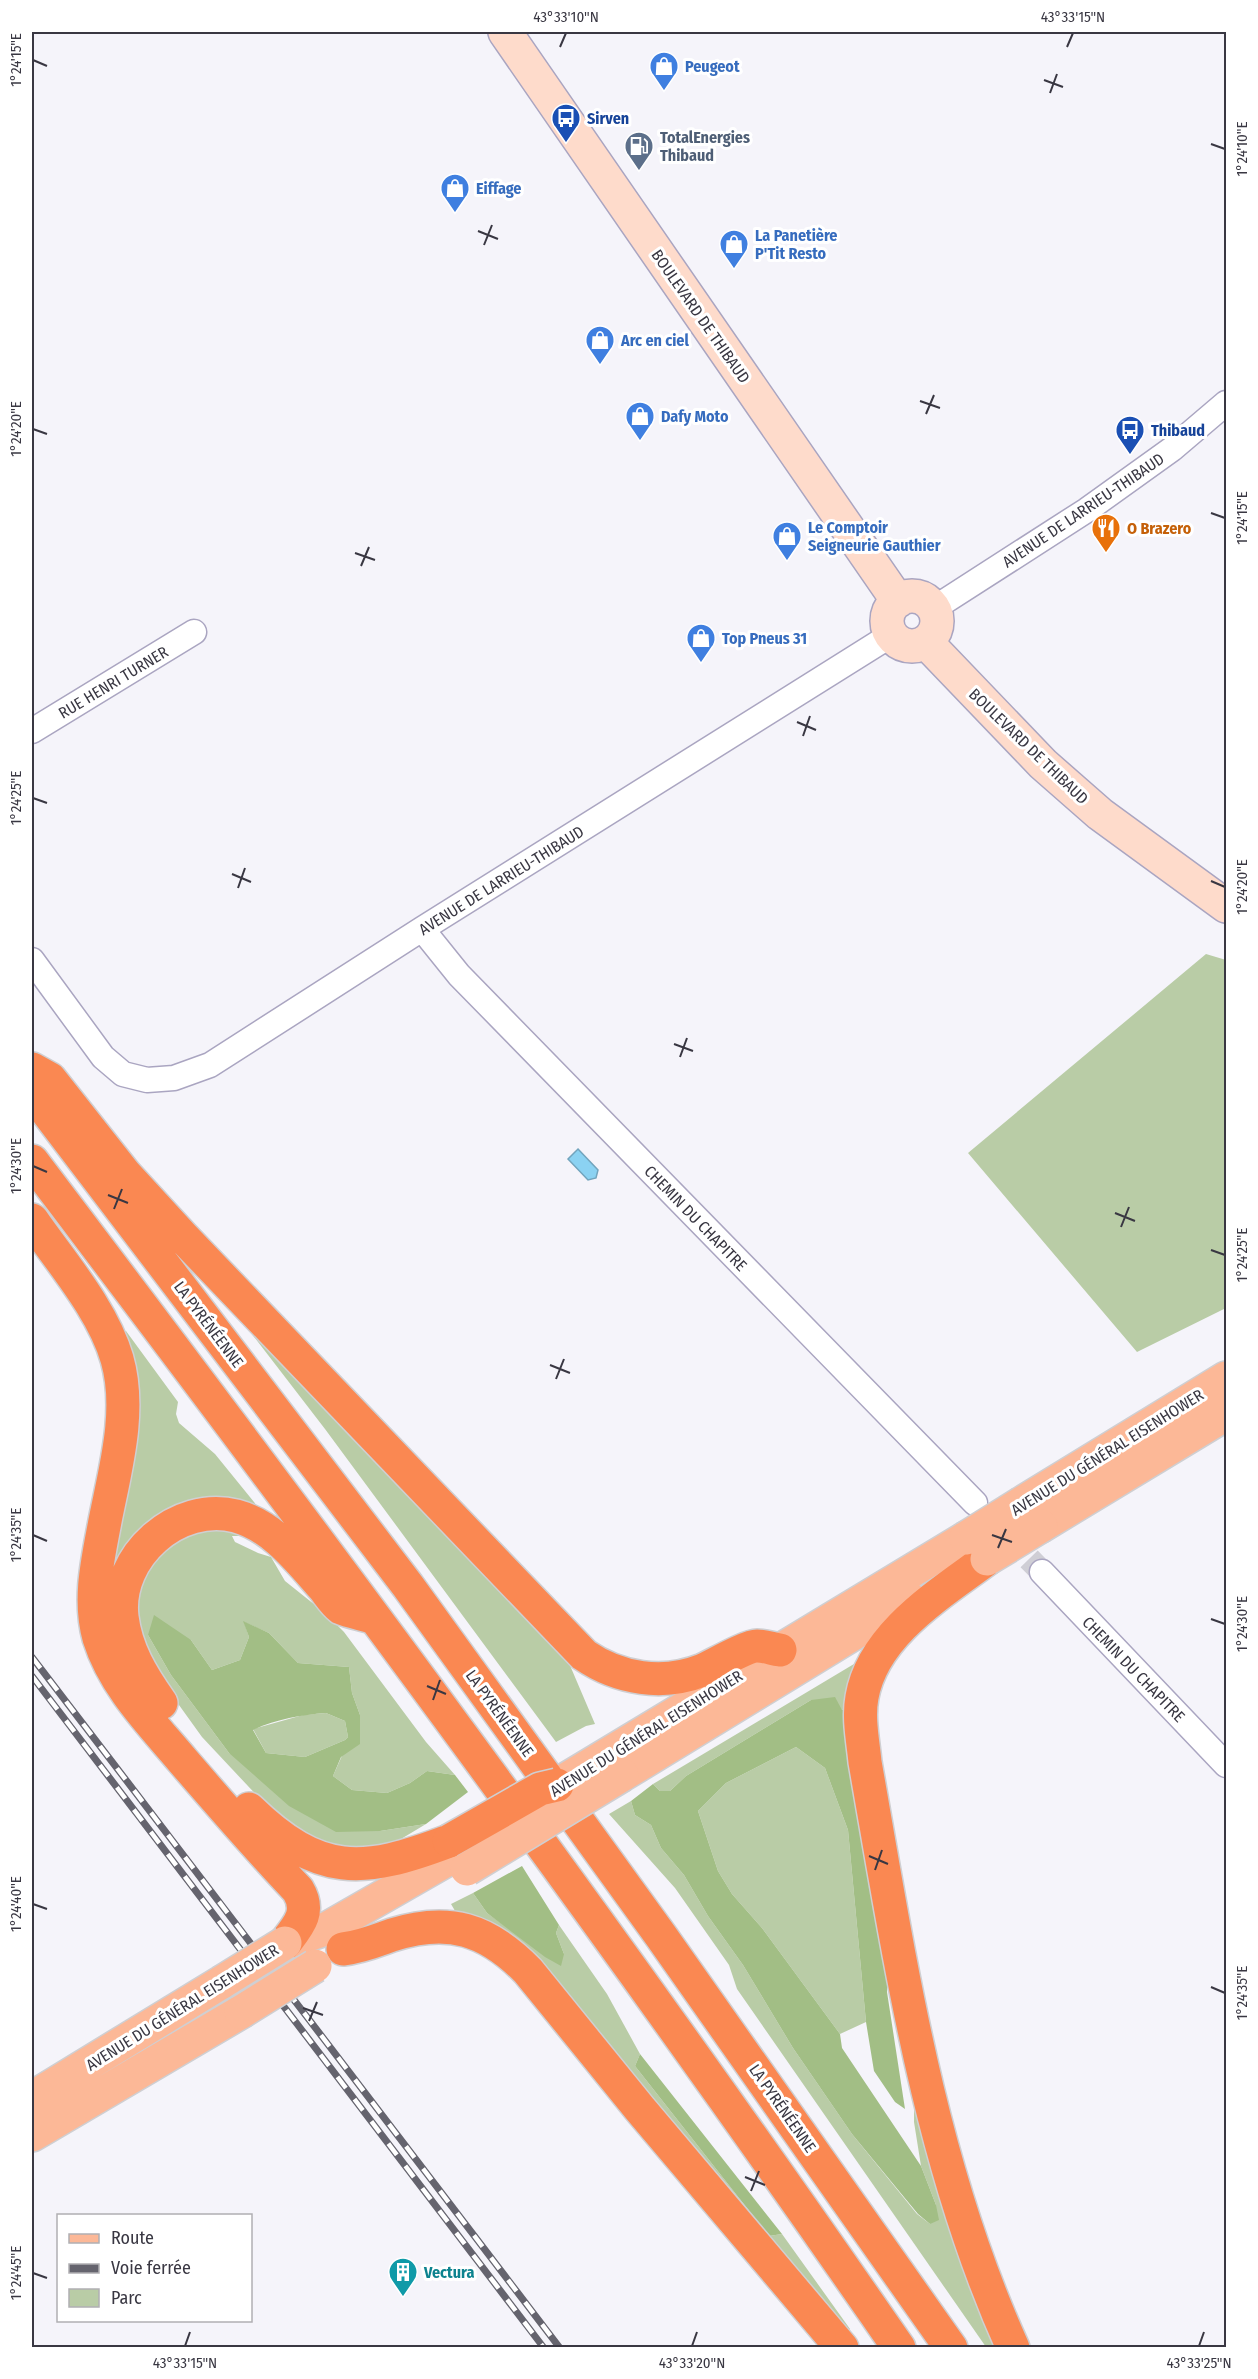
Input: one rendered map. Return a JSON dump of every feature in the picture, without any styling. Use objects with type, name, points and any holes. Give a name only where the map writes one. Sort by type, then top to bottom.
[{"type":"highway","points":[[32,1069],[50,1079],[125,1174],[182,1236],[584,1655],[599,1666],[623,1675],[673,1678],[700,1671],[756,1645],[780,1650]]},
{"type":"highway","name":"LA PYRÉNÉENNE","points":[[32,1092],[408,1586],[668,1946],[951,2348]]},
{"type":"highway","points":[[32,1161],[376,1618],[710,2078],[899,2348]]},
{"type":"highway","points":[[32,1220],[92,1306],[117,1359],[120,1376],[122,1415],[119,1447],[94,1587],[94,1611],[106,1658],[117,1679],[141,1710],[211,1794],[298,1890],[304,1901],[303,1914],[298,1926],[285,1943]]},
{"type":"highway","points":[[376,1618],[341,1607],[288,1549],[261,1526],[237,1516],[214,1512],[179,1522],[160,1531],[144,1547],[130,1569],[122,1592],[122,1615],[136,1666],[177,1725],[232,1792],[271,1830],[309,1855],[357,1864],[386,1862],[409,1856],[458,1855],[540,1789],[557,1785]]},
{"type":"highway","points":[[977,1549],[887,1643],[871,1670],[862,1697],[861,1728],[865,1762],[915,2035],[936,2127],[976,2258],[1013,2348]]},
{"type":"highway","points":[[343,1949],[363,1946],[393,1935],[424,1928],[452,1926],[490,1939],[510,1953],[528,1971],[640,2109],[842,2348]]},
{"type":"main road","points":[[1219,1395],[1227,1361]]},
{"type":"main road","name":"AVENUE DU GÉNÉRAL EISENHOWER","points":[[557,1785],[614,1765],[780,1650],[977,1549],[1219,1395]]},
{"type":"main road","name":"AVENUE DU GÉNÉRAL EISENHOWER","points":[[32,2098],[285,1943],[328,1928],[937,1582],[977,1549]]},
{"type":"main road","name":"AVENUE DU GÉNÉRAL EISENHOWER","points":[[32,2135],[343,1949],[458,1855]]},
{"type":"street","name":"BOULEVARD DE THIBAUD","points":[[505,32],[898,601]]},
{"type":"street","name":"AVENUE DE LARRIEU-THIBAUD","points":[[933,609],[1096,503],[1172,449],[1227,403]]},
{"type":"street","points":[[914,597],[921,598],[933,609],[936,623],[931,637],[926,642],[911,646],[896,641],[891,635],[888,628],[889,613],[898,601],[914,597]]},
{"type":"street","name":"RUE HENRI TURNER","points":[[32,731],[195,632]]},
{"type":"street","name":"AVENUE DE LARRIEU-THIBAUD","points":[[32,960],[103,1057],[123,1074],[147,1080],[174,1078],[210,1065],[422,929],[891,635]]},
{"type":"street","name":"BOULEVARD DE THIBAUD","points":[[926,642],[1043,764],[1100,814],[1227,906]]},
{"type":"street","name":"CHEMIN DU CHAPITRE","points":[[422,929],[459,975],[975,1503]]},
{"type":"street","name":"CHEMIN DU CHAPITRE","points":[[1042,1572],[1227,1765]]},
{"type":"green space","points":[[1206,954],[1226,960],[1226,1308],[1137,1352],[968,1153]]},
{"type":"green space","points":[[241,1320],[563,1649],[595,1724],[586,1726],[556,1742],[325,1429]]},
{"type":"green space","points":[[126,1331],[178,1402],[176,1414],[179,1423],[215,1454],[262,1512],[167,1512],[107,1637],[115,1336]]},
{"type":"green space","points":[[207,1525],[245,1532],[242,1536],[232,1536],[235,1542],[271,1557],[285,1581],[325,1613],[344,1632],[426,1742],[455,1775],[427,1771],[410,1783],[387,1793],[352,1790],[333,1776],[360,1715],[352,1693],[349,1667],[298,1663],[269,1633],[244,1622],[249,1637],[240,1660],[212,1670],[191,1640],[148,1635],[171,1675],[229,1753],[380,1831],[426,1824],[396,1842],[365,1853],[314,1843],[277,1817],[202,1737],[161,1680],[143,1648],[133,1592],[161,1543]]},
{"type":"green space","points":[[154,1615],[191,1640],[212,1670],[240,1660],[249,1637],[243,1621],[269,1633],[298,1663],[349,1667],[352,1693],[360,1715],[360,1744],[341,1757],[333,1776],[352,1790],[387,1793],[410,1783],[427,1771],[455,1775],[468,1792],[426,1824],[380,1831],[336,1832],[289,1806],[229,1753],[171,1675],[148,1635]],"holes":[[[326,1713],[345,1721],[348,1737],[345,1740],[305,1757],[266,1753],[253,1730],[280,1720]]]},
{"type":"green space","points":[[864,1658],[850,1706],[842,1710],[811,1700],[686,1776],[670,1791],[660,1791],[653,1784]]},
{"type":"green space","points":[[835,1697],[842,1710],[850,1706],[889,1950],[887,1992],[905,2109],[895,2102],[874,2071],[866,2022],[848,1830],[825,1768],[796,1747],[726,1783],[698,1811],[718,1871],[732,1894],[762,1928],[840,2034],[842,2048],[921,2166],[936,2205],[939,2220],[930,2224],[918,2214],[852,2134],[793,2048],[743,1965],[708,1916],[684,1875],[661,1848],[651,1825],[635,1815],[631,1801],[653,1784],[660,1791],[670,1791],[686,1776],[811,1700]]},
{"type":"green space","points":[[326,1713],[345,1721],[348,1737],[305,1757],[266,1753],[253,1729],[303,1715]]},
{"type":"green space","points":[[796,1747],[825,1768],[848,1830],[866,2022],[840,2034],[762,1928],[732,1894],[718,1871],[698,1811],[726,1783]]},
{"type":"green space","points":[[631,1801],[635,1815],[651,1825],[661,1848],[684,1875],[708,1916],[743,1965],[793,2048],[852,2134],[917,2214],[930,2224],[936,2205],[921,2166],[914,2122],[914,2080],[1003,2347],[986,2347],[737,1989],[729,1965],[675,1888],[609,1814]]},
{"type":"green space","points":[[522,1866],[559,1925],[556,1933],[564,1954],[561,1966],[545,1957],[487,1913],[473,1893]]},
{"type":"green space","points":[[473,1893],[487,1913],[515,1933],[564,1954],[556,1933],[559,1925],[607,1994],[640,2054],[635,2066],[769,2236],[782,2234],[850,2329],[844,2334],[458,1916],[451,1904]]},
{"type":"green space","points":[[640,2054],[782,2234],[769,2236],[635,2066]]},
{"type":"water","points":[[578,1149],[598,1170],[596,1178],[588,1180],[568,1159]]},
{"type":"tunnel","points":[[1004,1533],[1042,1572]]},
{"type":"railway","points":[[32,1657],[560,2348]]},
{"type":"railway","points":[[32,1676],[544,2348]]},
{"type":"place","name":"Peugeot","points":[[664,92]]},
{"type":"place","name":"Sirven","points":[[566,144]]},
{"type":"place","name":"TotalEnergies Thibaud","points":[[639,172]]},
{"type":"place","name":"Eiffage","points":[[455,214]]},
{"type":"place","name":"La Panetière P'Tit Resto","points":[[734,270]]},
{"type":"place","name":"Arc en ciel","points":[[600,366]]},
{"type":"place","name":"Dafy Moto","points":[[640,442]]},
{"type":"place","name":"Thibaud","points":[[1130,456]]},
{"type":"place","name":"O Brazero","points":[[1106,554]]},
{"type":"place","name":"Le Comptoir Seigneurie Gauthier","points":[[787,562]]},
{"type":"place","name":"Top Pneus 31","points":[[701,664]]},
{"type":"place","name":"Vectura","points":[[403,2298]]}]
